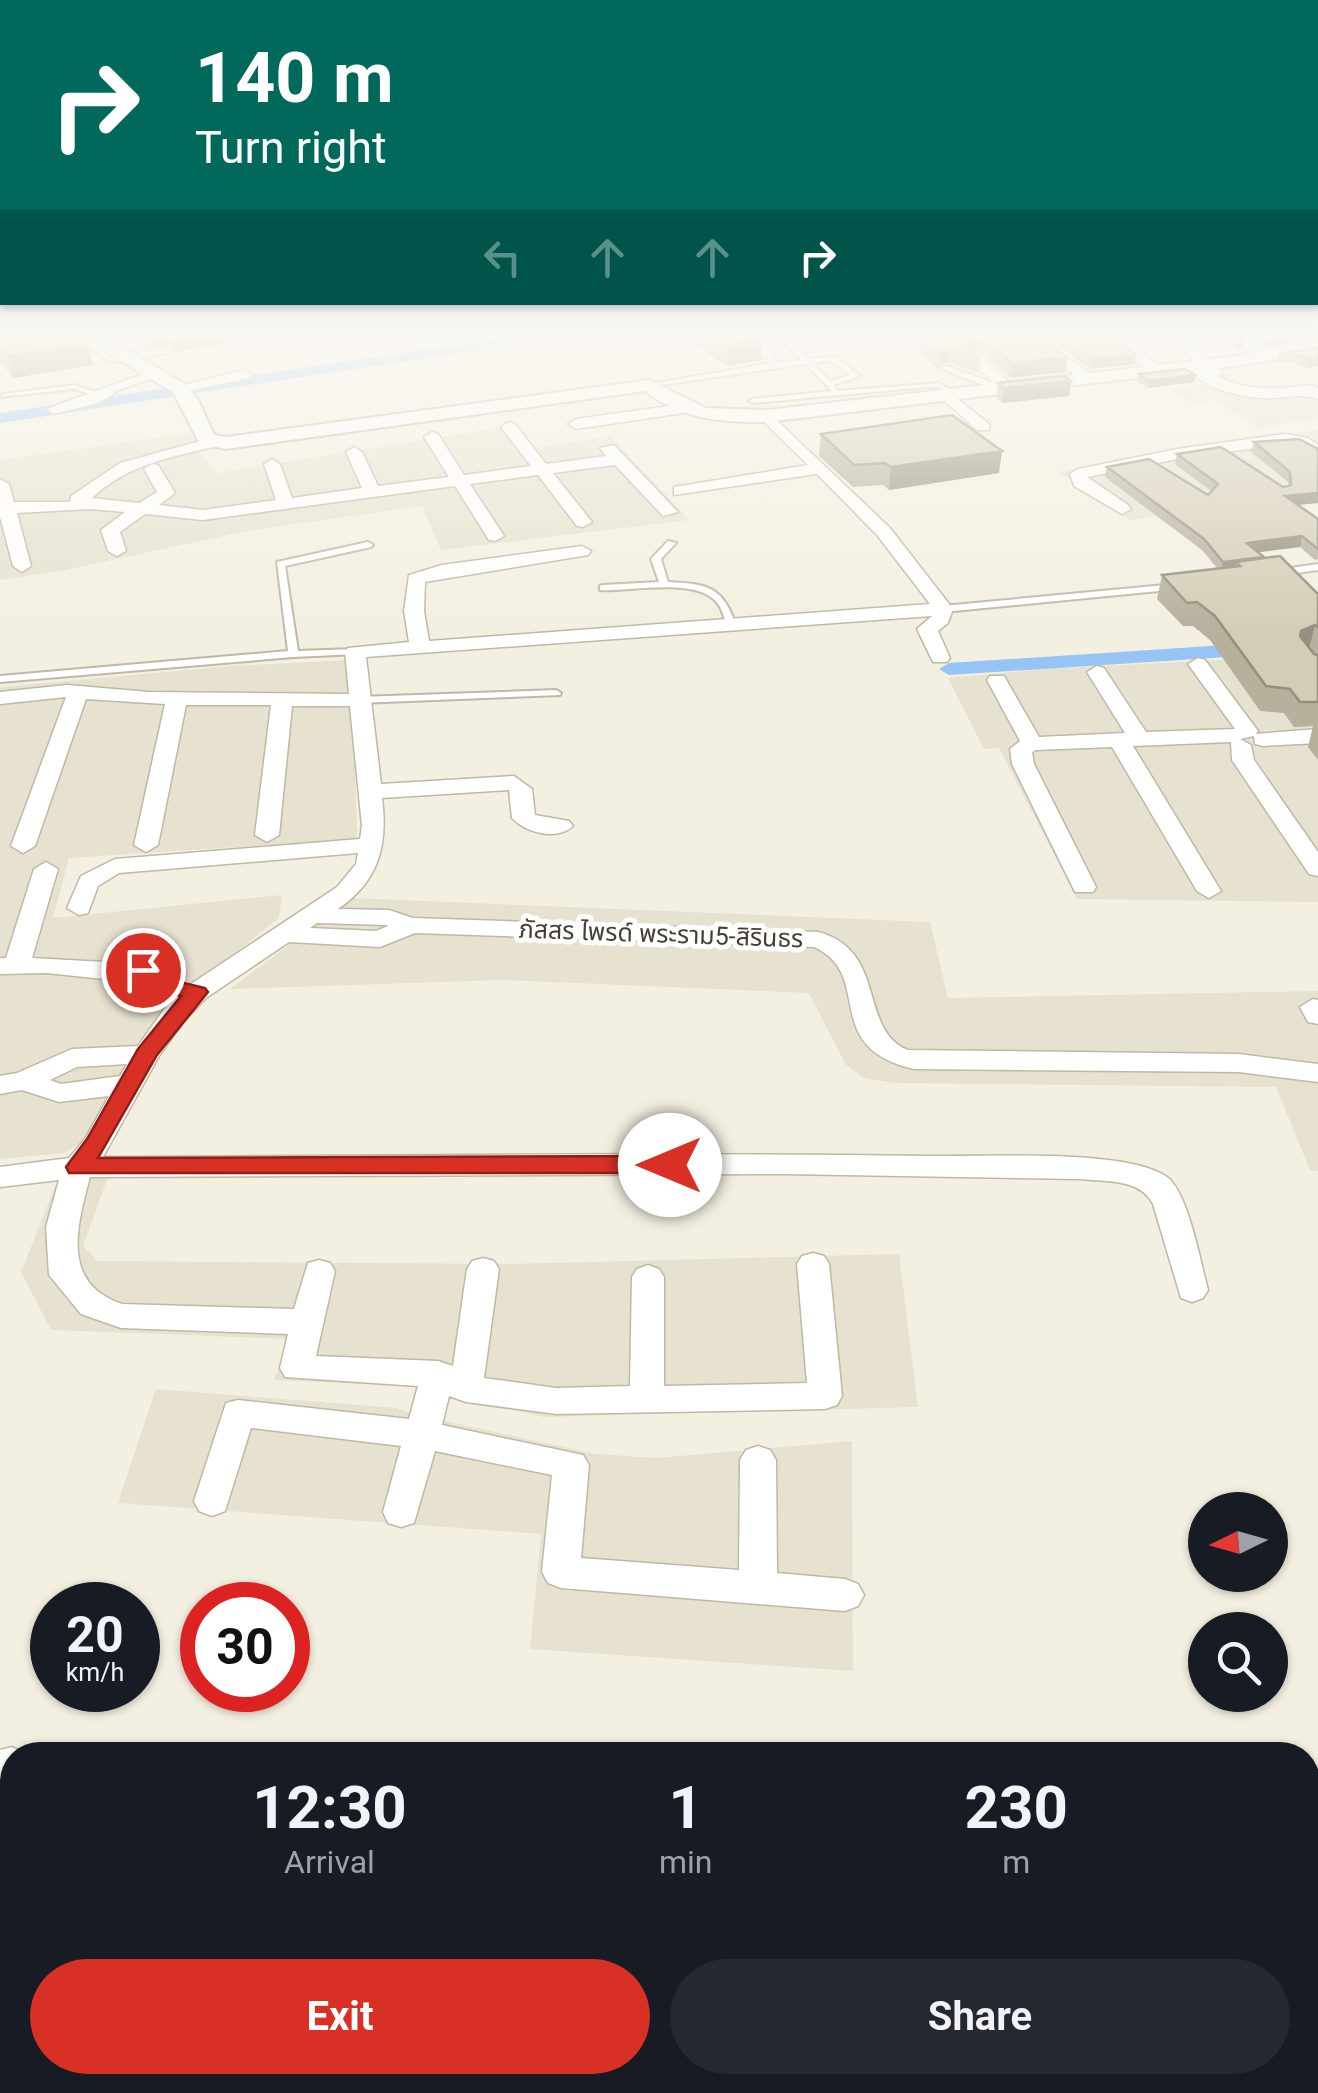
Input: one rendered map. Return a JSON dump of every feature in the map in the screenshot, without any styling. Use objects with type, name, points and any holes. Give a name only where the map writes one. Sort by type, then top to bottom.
[{"type":"street","points":[[207,435],[210,439]]},
{"type":"street","points":[[76,503],[104,477],[210,439],[241,442],[294,435]]},
{"type":"street","points":[[515,435],[584,522]]},
{"type":"street","points":[[786,435],[918,574],[943,608],[941,619],[927,630],[940,658]]},
{"type":"street","points":[[432,437],[494,536]]},
{"type":"street","points":[[600,438],[670,512]]},
{"type":"street","points":[[1122,509],[1080,482],[1078,474],[1150,459],[1290,439],[1302,441],[1318,452]]},
{"type":"street","points":[[1223,447],[1252,468]]},
{"type":"street","points":[[354,452],[372,492]]},
{"type":"street","points":[[3,508],[76,503],[203,515],[619,459]]},
{"type":"street","points":[[1150,459],[1177,478]]},
{"type":"street","points":[[117,551],[110,530],[166,492],[149,463]]},
{"type":"street","points":[[272,464],[286,504]]},
{"type":"street","points":[[680,491],[820,468]]},
{"type":"street","points":[[0,484],[3,508],[22,566]]},
{"type":"street","points":[[420,647],[414,611],[416,579],[442,571],[582,551]]},
{"type":"street","points":[[308,1322],[121,1316],[92,1306],[66,1275],[61,1226],[78,1167],[97,1144],[146,1054],[174,1015],[197,992],[346,892],[368,865],[374,826],[355,652],[943,608]]},
{"type":"street","points":[[1198,664],[1245,738],[1243,760],[1318,868]]},
{"type":"street","points":[[1097,672],[1208,891]]},
{"type":"street","points":[[997,680],[1032,744]]},
{"type":"street","points":[[0,698],[78,692],[177,698],[359,700]]},
{"type":"street","points":[[23,846],[78,692]]},
{"type":"street","points":[[146,845],[177,698]]},
{"type":"street","points":[[267,835],[282,700]]},
{"type":"street","points":[[1084,887],[1020,756],[1021,749],[1032,744],[1318,736]]},
{"type":"street","points":[[368,792],[514,783],[521,790],[524,818],[538,826],[561,826]]},
{"type":"street","points":[[79,908],[84,884],[95,873],[115,866],[371,846]]},
{"type":"street","points":[[46,869],[8,966],[46,965],[140,978],[197,992]]},
{"type":"street","points":[[311,915],[389,918],[411,926]]},
{"type":"street","points":[[282,934],[380,938],[411,926]]},
{"type":"street","name":"ภัสสร ไพรด์ พระราม5-สิรินธร","points":[[411,926],[818,940],[834,944],[847,956],[879,1047],[892,1056],[914,1060],[1239,1063],[1318,1073]]},
{"type":"street","points":[[12,1083],[72,1058],[146,1054]]},
{"type":"street","points":[[12,1083],[59,1094],[131,1084]]},
{"type":"street","points":[[0,1177],[78,1167],[785,1164],[1134,1174],[1150,1179],[1168,1204],[1192,1290]]},
{"type":"street","points":[[319,1271],[297,1368],[452,1381],[556,1401],[825,1396],[813,1264]]},
{"type":"street","points":[[402,1512],[419,1434],[452,1381],[483,1269]]},
{"type":"street","points":[[647,1398],[648,1277]]},
{"type":"street","points":[[212,1501],[238,1413],[419,1434],[571,1465],[561,1572],[845,1595]]},
{"type":"street","points":[[758,1460],[758,1590]]},
{"type":"lane","points":[[664,584],[656,559],[671,542]]},
{"type":"lane","points":[[292,654],[280,564],[368,545]]},
{"type":"lane","points":[[1264,575],[1318,567]]},
{"type":"lane","points":[[603,588],[664,584],[716,596],[731,624]]},
{"type":"lane","points":[[943,608],[1184,586]]},
{"type":"lane","points":[[0,679],[355,652]]},
{"type":"lane","points":[[359,700],[556,693]]},
{"type":"shaded area","points":[[193,435],[200,441],[218,445],[199,451],[217,473],[457,435],[524,435],[534,448],[611,436],[689,520],[441,550],[422,506],[246,531],[66,570],[0,580],[0,460]]},
{"type":"shaded area","points":[[1282,435],[1318,435],[1318,492],[1130,520],[1059,472],[1186,447]]},
{"type":"shaded area","points":[[1318,655],[1318,902],[1077,899],[999,748],[984,749],[948,678],[1044,669]]},
{"type":"shaded area","points":[[347,660],[353,698],[357,839],[69,858],[53,918],[282,895],[279,918],[166,1008],[84,1141],[64,1153],[0,1159],[0,687]]},
{"type":"shaded area","points":[[352,898],[930,922],[948,998],[1318,991],[1318,1171],[1310,1170],[1276,1087],[895,1083],[864,1078],[846,1065],[809,993],[502,980],[230,989]]},
{"type":"shaded area","points":[[108,1177],[83,1246],[97,1261],[512,1264],[899,1254],[918,1407],[544,1417],[452,1397],[441,1420],[596,1454],[656,1458],[852,1441],[853,1671],[530,1649],[541,1534],[118,1503],[156,1389],[397,1408],[412,1414],[423,1387],[274,1380],[290,1339],[51,1330],[21,1272],[57,1182]]},
{"type":"building","points":[[822,435],[979,435],[1002,451],[891,467],[885,463],[854,465]]},
{"type":"building","points":[[1299,439],[1318,449],[1318,493],[1285,496],[1318,519],[1318,549],[1302,536],[1247,543],[1264,557],[1223,562],[1204,539],[1107,467],[1149,459],[1208,495],[1218,484],[1177,454],[1221,447],[1283,487],[1291,485],[1290,472],[1254,442]]},
{"type":"building","points":[[1280,556],[1318,594],[1318,627],[1301,631],[1300,636],[1318,655],[1318,702],[1300,702],[1290,689],[1266,686],[1215,616],[1197,602],[1187,603],[1162,575],[1240,566],[1236,562]]},
{"type":"waterway","points":[[949,669],[1318,645]]},
{"type":"route","points":[[143,970],[154,974],[150,982],[197,992],[174,1015],[146,1054],[97,1144],[78,1167],[670,1165]]}]
